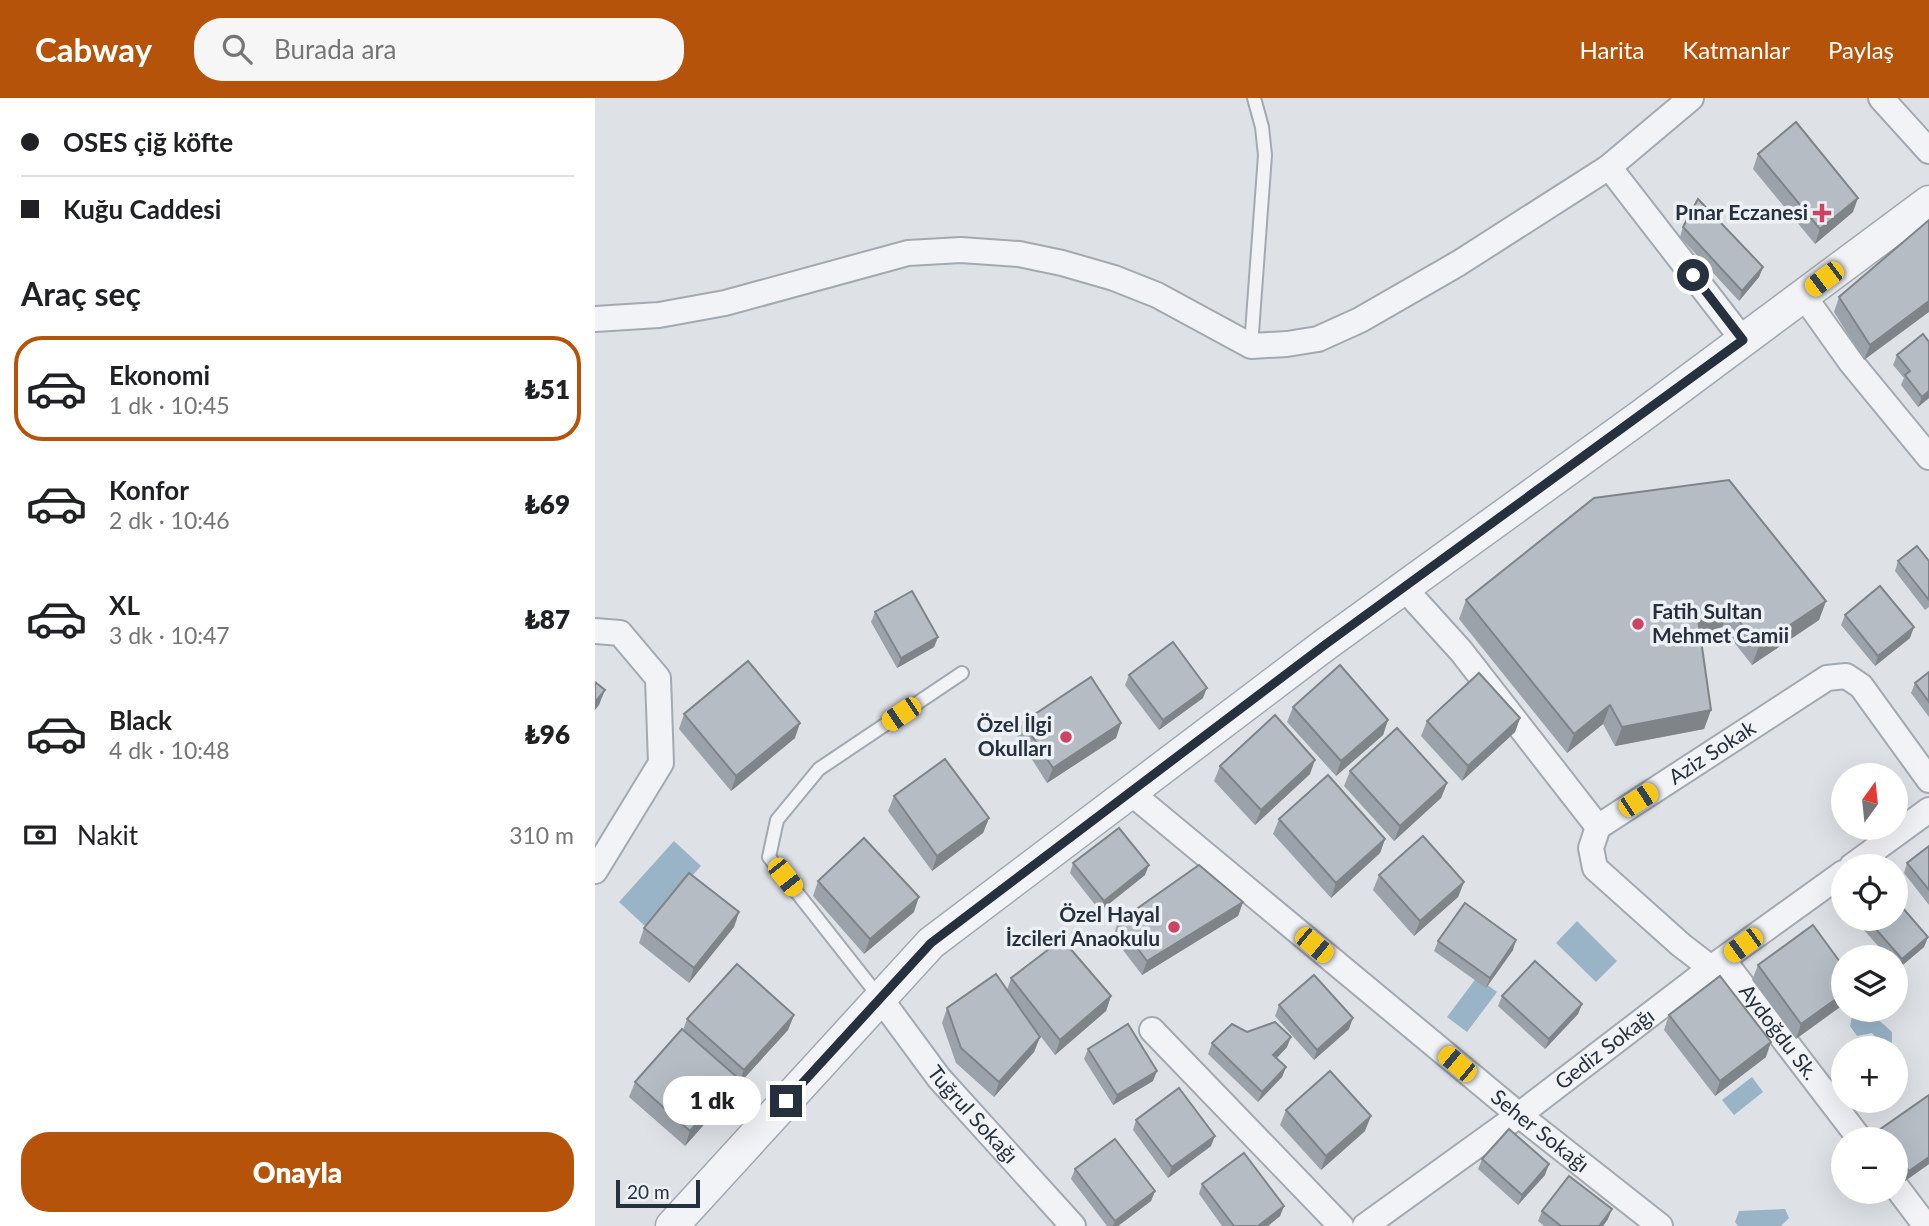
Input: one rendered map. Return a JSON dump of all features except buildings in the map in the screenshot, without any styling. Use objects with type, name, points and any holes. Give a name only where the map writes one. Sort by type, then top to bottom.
[{"type":"street","points":[[595,319],[659,315],[725,303],[908,253],[961,250],[1019,254],[1062,262],[1114,278],[1157,295],[1251,346],[1318,339],[1360,320],[1459,263],[1609,167],[1691,98]]},
{"type":"street","points":[[1881,98],[1929,151]]},
{"type":"street","points":[[1609,167],[1743,340]]},
{"type":"street","points":[[671,1226],[931,943],[1404,588],[1929,202]]},
{"type":"street","points":[[1803,295],[1850,361],[1929,457]]},
{"type":"street","points":[[1404,588],[1461,651],[1598,827],[1591,848],[1595,868],[1681,945],[1717,964]]},
{"type":"street","points":[[595,631],[619,633],[658,678],[661,763],[595,871]]},
{"type":"street","name":"Aziz Sokak","points":[[1598,827],[1826,678],[1846,676],[1861,687],[1929,780]]},
{"type":"street","name":"Seher Sokağı","points":[[1130,792],[1519,1115],[1660,1226]]},
{"type":"street","points":[[1868,854],[1929,810]]},
{"type":"street","name":"Gediz Sokağı","points":[[1381,1222],[1717,964],[1831,882]]},
{"type":"street","name":"Aydoğdu Sk.","points":[[1717,964],[1850,1127]]},
{"type":"street","name":"Tuğrul Sokağı","points":[[880,998],[939,1078],[1073,1226]]},
{"type":"street","points":[[1152,1030],[1341,1226]]},
{"type":"street","points":[[1908,1202],[1926,1226]]},
{"type":"lane","points":[[1251,346],[1265,155],[1262,127],[1254,98]]},
{"type":"lane","points":[[880,998],[769,857],[777,820],[819,769],[962,673]]},
{"type":"water","points":[[674,841],[701,866],[646,927],[619,902]]},
{"type":"water","points":[[1577,921],[1617,961],[1596,982],[1556,943]]},
{"type":"water","points":[[1477,977],[1497,992],[1467,1032],[1447,1017]]},
{"type":"water","points":[[1851,1022],[1881,1022],[1892,1032],[1892,1036],[1875,1036],[1872,1033],[1857,1036],[1850,1026]]},
{"type":"water","points":[[1752,1077],[1763,1092],[1734,1115],[1722,1100]]},
{"type":"water","points":[[1785,1209],[1789,1218],[1781,1226],[1738,1226],[1735,1222],[1739,1211]]},
{"type":"place","name":"Pınar Eczanesi","points":[[1822,213]]},
{"type":"place","name":"Fatih Sultan Mehmet Camii","points":[[1638,624]]},
{"type":"place","name":"Özel İlgi Okulları","points":[[1066,737]]},
{"type":"place","name":"Özel Hayal İzcileri Anaokulu","points":[[1174,927]]},
{"type":"route","points":[[786,1101],[931,943],[1326,644],[1743,340],[1693,275]]}]
